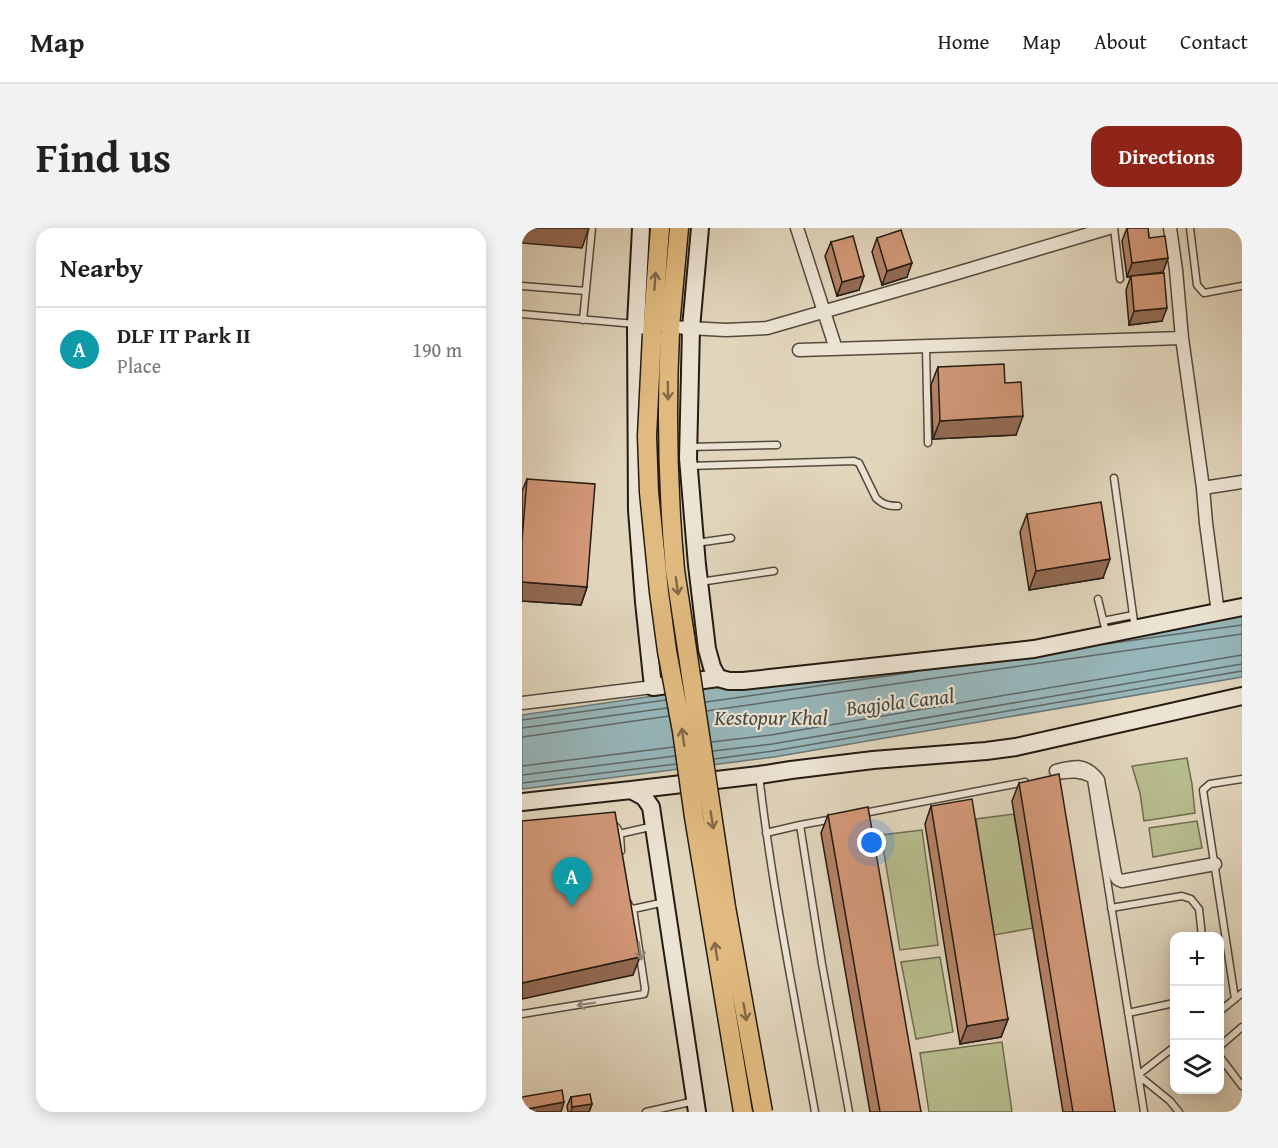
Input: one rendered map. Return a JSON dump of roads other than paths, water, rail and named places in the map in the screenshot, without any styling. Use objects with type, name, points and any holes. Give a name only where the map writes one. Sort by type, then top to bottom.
[{"type":"main road","points":[[660,228],[656,329],[647,436],[649,492],[667,651],[743,1112]]},
{"type":"main road","points":[[679,228],[656,329],[668,377],[671,525],[675,570],[726,907],[763,1112]]},
{"type":"street","points":[[642,228],[656,329],[637,510],[653,687]]},
{"type":"street","points":[[700,228],[691,328],[688,466],[707,649],[718,678]]},
{"type":"street","points":[[797,228],[836,348]]},
{"type":"street","points":[[656,329],[726,330],[780,325],[1109,228]]},
{"type":"street","points":[[1170,228],[1167,245],[1203,488],[1218,613]]},
{"type":"street","points":[[799,350],[1182,338]]},
{"type":"street","points":[[1203,488],[1242,482]]},
{"type":"street","points":[[522,703],[718,678],[743,681],[1022,651],[1134,622],[1218,613],[1242,607]]},
{"type":"street","points":[[522,802],[873,760],[1016,747],[1242,696]]},
{"type":"street","points":[[1053,774],[1083,767],[1098,780],[1115,878],[1118,880],[1215,864]]},
{"type":"street","points":[[631,790],[644,797],[651,807],[696,1107]]},
{"type":"lane","points":[[583,320],[592,228]]},
{"type":"lane","points":[[1114,228],[1120,279]]},
{"type":"lane","points":[[1190,228],[1197,285],[1201,290],[1204,292],[1242,286]]},
{"type":"lane","points":[[522,286],[586,291]]},
{"type":"lane","points":[[522,314],[656,329]]},
{"type":"lane","points":[[926,347],[928,443]]},
{"type":"lane","points":[[688,447],[777,445]]},
{"type":"lane","points":[[688,466],[854,461],[859,463],[876,498],[889,506],[898,506]]},
{"type":"lane","points":[[1114,478],[1134,622]]},
{"type":"lane","points":[[695,543],[731,538]]},
{"type":"lane","points":[[699,582],[774,571]]},
{"type":"lane","points":[[1098,599],[1105,628]]},
{"type":"lane","points":[[1053,774],[1074,773],[1091,779],[1144,1112]]},
{"type":"lane","points":[[759,775],[778,911],[815,1112]]},
{"type":"lane","points":[[1235,999],[1203,790],[1210,784],[1242,779]]},
{"type":"lane","points":[[857,814],[1028,782]]},
{"type":"lane","points":[[766,833],[846,817]]},
{"type":"lane","points":[[601,825],[616,825],[622,857]]},
{"type":"lane","points":[[800,825],[849,1112]]},
{"type":"lane","points":[[619,834],[654,826]]},
{"type":"lane","points":[[522,1014],[644,994],[633,909],[628,905],[627,893]]},
{"type":"lane","points":[[1111,908],[1182,896],[1191,899],[1199,909],[1202,932]]},
{"type":"lane","points":[[633,909],[665,902]]},
{"type":"lane","points":[[1224,1008],[1242,993]]},
{"type":"lane","points":[[1128,1013],[1170,1004]]},
{"type":"lane","points":[[1224,1043],[1242,1027]]},
{"type":"lane","points":[[1138,1076],[1170,1050]]},
{"type":"lane","points":[[1224,1062],[1242,1086]]},
{"type":"lane","points":[[1138,1076],[1170,1101],[1179,1112]]},
{"type":"lane","points":[[646,1112],[696,1107]]},
{"type":"water","name":"Kestopur Khal","points":[[1242,611],[1242,677],[774,757],[522,789],[522,715]]},
{"type":"place","name":"DLF IT Park II","points":[[572,907]]},
{"type":"water label","name":"Bagjola Canal","points":[[900,702]]}]
